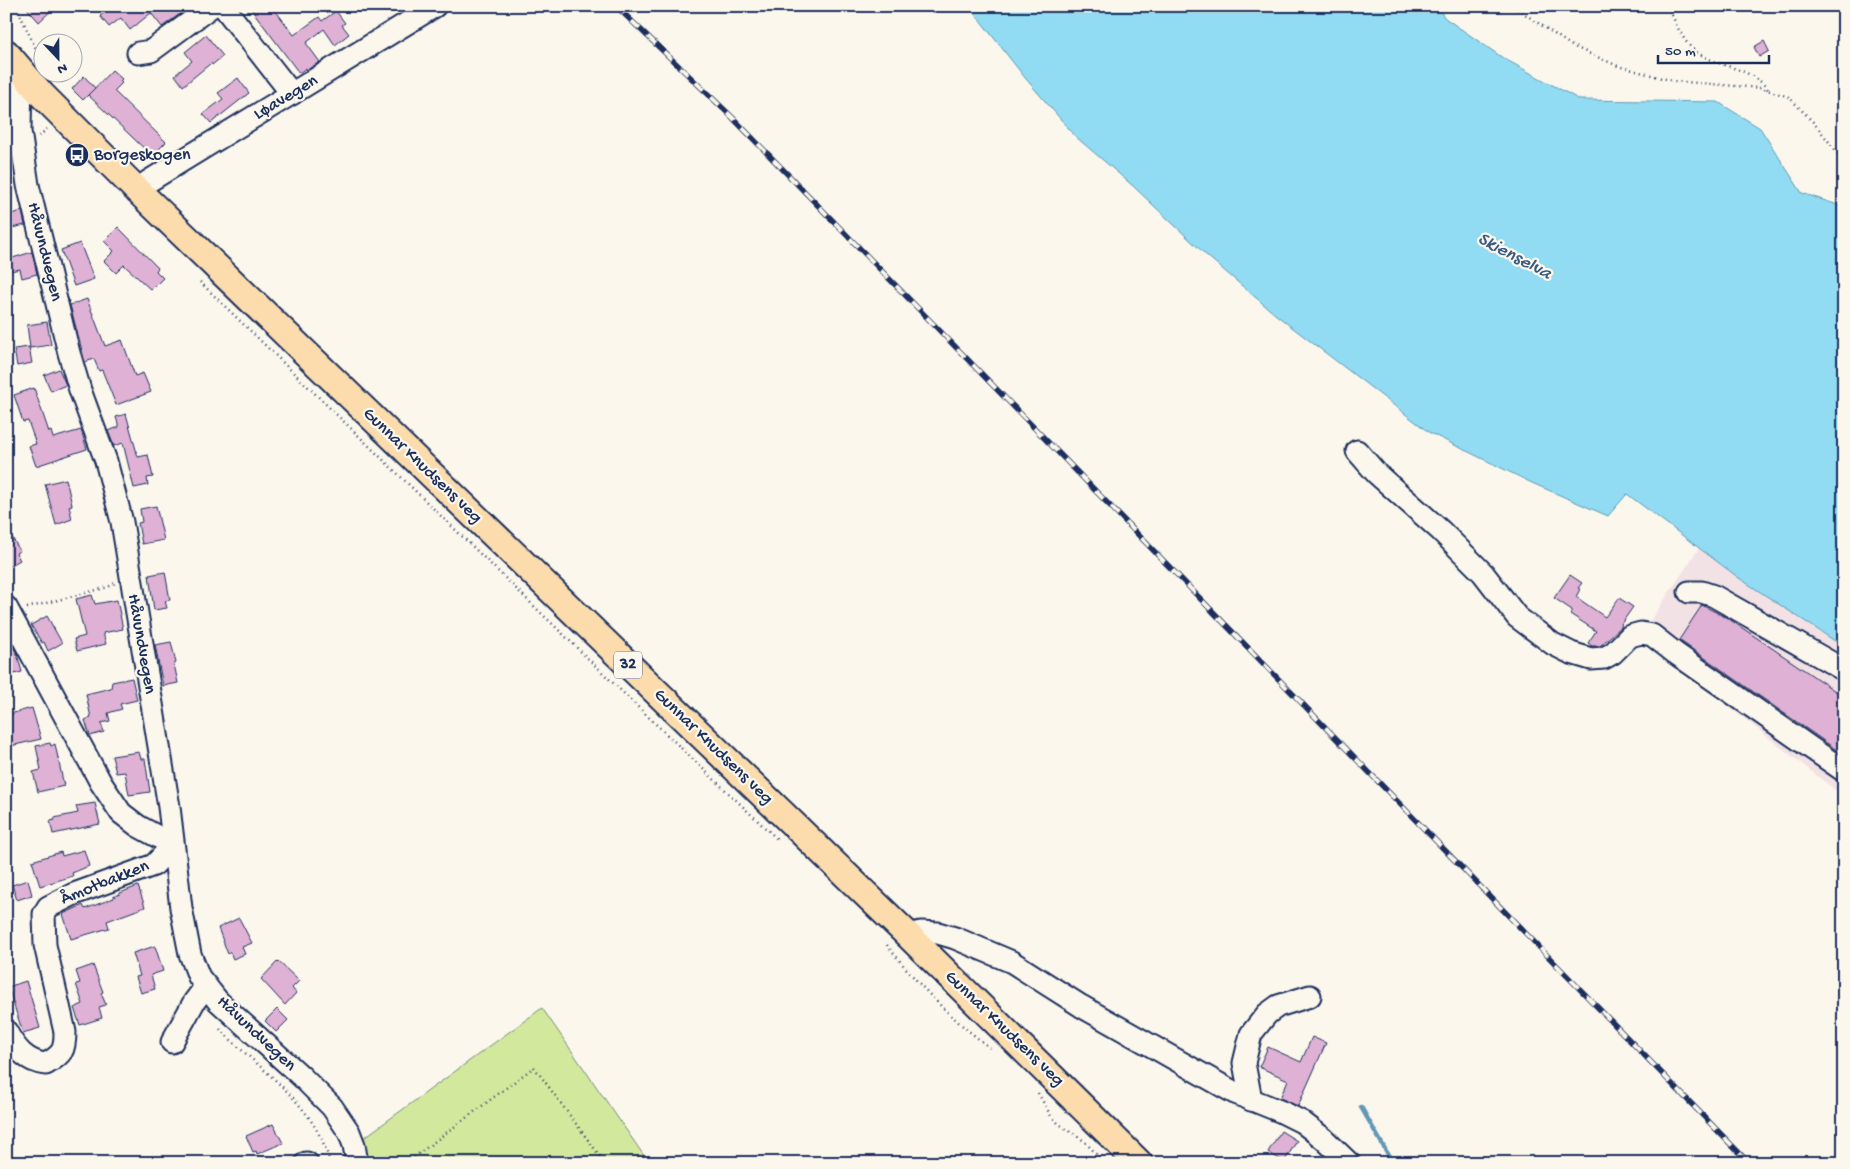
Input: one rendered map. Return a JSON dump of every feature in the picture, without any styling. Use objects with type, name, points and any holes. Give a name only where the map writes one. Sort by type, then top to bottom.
[{"type":"main road","name":"32","points":[[23,63],[137,190]]},
{"type":"main road","name":"Gunnar Knudsens veg","points":[[137,190],[897,939],[1139,1163]]},
{"type":"street","points":[[138,53],[151,51],[212,6]]},
{"type":"street","points":[[223,6],[292,94]]},
{"type":"street","name":"Løavegen","points":[[137,190],[435,6]]},
{"type":"street","name":"Håvundvegen","points":[[23,63],[20,131],[14,145],[28,185],[69,353],[114,490],[122,522],[169,806],[188,947],[194,967],[206,986],[234,1017],[319,1092],[342,1120],[356,1154],[370,1163]]},
{"type":"street","points":[[1357,451],[1377,474],[1441,530],[1483,573],[1517,618],[1553,644],[1571,653],[1590,659],[1604,658],[1613,653],[1630,636],[1641,633],[1652,635],[1844,771]]},
{"type":"street","points":[[1688,592],[1702,592],[1714,596],[1844,670]]},
{"type":"street","name":"Åmotbakken","points":[[6,1031],[17,1048],[36,1063],[46,1064],[58,1057],[65,1044],[65,1032],[45,945],[44,914],[48,907],[74,894],[154,865],[173,845],[138,826],[121,813],[101,783],[8,610]]},
{"type":"street","points":[[897,939],[921,932],[938,933],[955,938],[1012,962],[1122,1030],[1235,1093],[1302,1122],[1324,1139],[1349,1163]]},
{"type":"street","points":[[172,1042],[194,1002],[206,986]]},
{"type":"street","points":[[1251,1100],[1244,1062],[1251,1034],[1267,1014],[1278,1006],[1310,996]]},
{"type":"path","points":[[16,6],[23,63]]},
{"type":"path","points":[[1512,6],[1572,46],[1618,66],[1673,80],[1761,88],[1789,97],[1814,123],[1844,161]]},
{"type":"path","points":[[1668,6],[1685,38],[1695,51],[1764,82],[1770,92]]},
{"type":"path","points":[[41,123],[54,135]]},
{"type":"path","points":[[194,276],[640,709],[779,841]]},
{"type":"path","points":[[8,610],[108,587],[130,576]]},
{"type":"path","points":[[897,939],[929,996],[969,1032],[993,1050]]},
{"type":"path","points":[[220,1029],[288,1091],[308,1116],[319,1134],[330,1163]]},
{"type":"path","points":[[406,1163],[534,1067],[605,1163]]},
{"type":"path","points":[[1034,1087],[1051,1116],[1059,1124],[1084,1141],[1105,1163]]},
{"type":"shaded area","points":[[1699,548],[1739,578],[1844,647],[1844,797],[1657,650],[1642,633]]},
{"type":"green space","points":[[542,1008],[649,1163],[357,1163],[354,1145]]},
{"type":"water","name":"Skienselva","points":[[969,6],[1436,6],[1445,18],[1503,58],[1580,100],[1718,102],[1760,128],[1802,193],[1844,207],[1844,647],[1739,578],[1627,494],[1608,516],[1532,483],[1430,433],[1276,315],[1206,255],[1133,186],[1076,137],[1026,79]]},
{"type":"building","points":[[25,6],[56,6],[39,22]]},
{"type":"building","points":[[112,6],[181,6],[184,11],[162,27],[151,13],[130,30],[121,18],[109,27],[100,16]]},
{"type":"building","points":[[249,6],[272,6],[294,35],[319,17],[322,21],[336,11],[345,23],[342,25],[349,34],[335,45],[324,29],[306,43],[320,62],[299,73]]},
{"type":"building","points":[[206,35],[223,56],[212,65],[211,63],[183,86],[175,75],[192,61],[185,52]]},
{"type":"building","points":[[1764,41],[1769,51],[1759,57],[1754,47]]},
{"type":"building","points":[[112,70],[122,79],[120,81],[122,83],[114,91],[166,142],[152,156],[88,95]]},
{"type":"building","points":[[84,76],[95,88],[83,100],[72,89],[78,82],[82,82]]},
{"type":"building","points":[[238,78],[249,93],[211,123],[203,114],[223,99],[218,93]]},
{"type":"building","points":[[22,211],[25,225],[12,228],[8,215]]},
{"type":"building","points":[[118,227],[158,268],[156,271],[163,278],[151,290],[124,265],[116,273],[104,261],[114,251],[104,241]]},
{"type":"building","points":[[80,243],[94,279],[74,286],[61,250]]},
{"type":"building","points":[[32,252],[37,274],[22,278],[20,269],[6,272],[6,260]]},
{"type":"building","points":[[87,299],[105,346],[122,340],[135,376],[143,373],[151,392],[116,405],[102,370],[99,371],[94,359],[85,362],[70,305]]},
{"type":"building","points":[[47,322],[51,345],[30,348],[27,325]]},
{"type":"building","points":[[29,347],[32,363],[17,366],[14,349]]},
{"type":"building","points":[[59,369],[66,385],[51,391],[44,375]]},
{"type":"building","points":[[34,388],[49,432],[51,431],[53,438],[81,430],[87,449],[36,466],[29,446],[36,444],[28,421],[23,422],[14,395]]},
{"type":"building","points":[[126,414],[138,457],[148,455],[153,477],[147,478],[148,485],[134,488],[123,443],[114,446],[108,431],[119,427],[116,417]]},
{"type":"building","points":[[66,479],[72,505],[69,506],[72,519],[56,525],[45,484]]},
{"type":"building","points":[[156,506],[164,540],[142,544],[138,523],[142,522],[140,509]]},
{"type":"building","points":[[6,527],[20,551],[16,553],[20,560],[6,568]]},
{"type":"building","points":[[165,572],[170,600],[165,601],[167,608],[154,610],[149,575]]},
{"type":"building","points":[[1570,575],[1582,583],[1578,588],[1580,589],[1576,597],[1605,617],[1619,598],[1633,607],[1621,624],[1622,626],[1600,646],[1592,646],[1588,643],[1596,631],[1570,614],[1572,610],[1554,598]]},
{"type":"building","points":[[92,595],[95,604],[117,600],[123,629],[103,633],[106,644],[77,651],[74,639],[85,636],[76,599]]},
{"type":"building","points":[[1702,605],[1729,619],[1844,697],[1844,755],[1679,640]]},
{"type":"building","points":[[47,616],[62,643],[48,651],[44,642],[42,643],[31,625]]},
{"type":"building","points":[[6,634],[17,654],[22,672],[6,676]]},
{"type":"building","points":[[171,642],[178,683],[163,686],[155,645]]},
{"type":"building","points":[[132,678],[137,700],[120,704],[122,709],[108,713],[110,721],[101,723],[104,732],[90,736],[85,720],[91,718],[86,694],[111,688],[112,682]]},
{"type":"building","points":[[32,708],[41,739],[6,747],[6,715]]},
{"type":"building","points":[[50,743],[51,746],[55,744],[64,786],[38,792],[33,772],[41,770],[36,746]]},
{"type":"building","points":[[139,752],[141,759],[145,759],[150,792],[129,795],[125,772],[116,773],[112,756]]},
{"type":"building","points":[[95,803],[100,824],[53,834],[50,821],[55,820],[54,818],[78,813],[76,806]]},
{"type":"building","points":[[84,850],[89,866],[72,873],[73,876],[40,886],[32,861],[61,852],[62,856]]},
{"type":"building","points":[[28,880],[32,895],[17,900],[12,885]]},
{"type":"building","points":[[138,886],[145,907],[107,921],[109,928],[71,939],[63,914],[83,905],[85,909]]},
{"type":"building","points":[[239,918],[252,943],[242,947],[245,954],[233,959],[230,952],[228,954],[218,928]]},
{"type":"building","points":[[155,946],[163,971],[151,975],[155,989],[141,993],[136,977],[140,976],[133,953]]},
{"type":"building","points":[[278,961],[299,981],[292,988],[296,993],[285,1005],[261,979]]},
{"type":"building","points":[[93,965],[106,1005],[99,1007],[102,1018],[80,1025],[74,1008],[83,1004],[76,984],[80,983],[76,971]]},
{"type":"building","points":[[26,981],[40,1028],[23,1033],[8,987]]},
{"type":"building","points":[[277,1009],[288,1020],[276,1032],[265,1021]]},
{"type":"building","points":[[1312,1037],[1326,1043],[1298,1106],[1280,1098],[1288,1080],[1259,1067],[1268,1047],[1301,1062]]},
{"type":"building","points":[[273,1124],[283,1143],[257,1154],[256,1151],[253,1152],[246,1136]]},
{"type":"building","points":[[1281,1131],[1297,1141],[1284,1162],[1268,1152]]},
{"type":"waterway","points":[[1361,1107],[1393,1163]]},
{"type":"railway","points":[[616,6],[732,117],[1749,1163]]},
{"type":"place","name":"Borgeskogen","points":[[77,155]]}]
